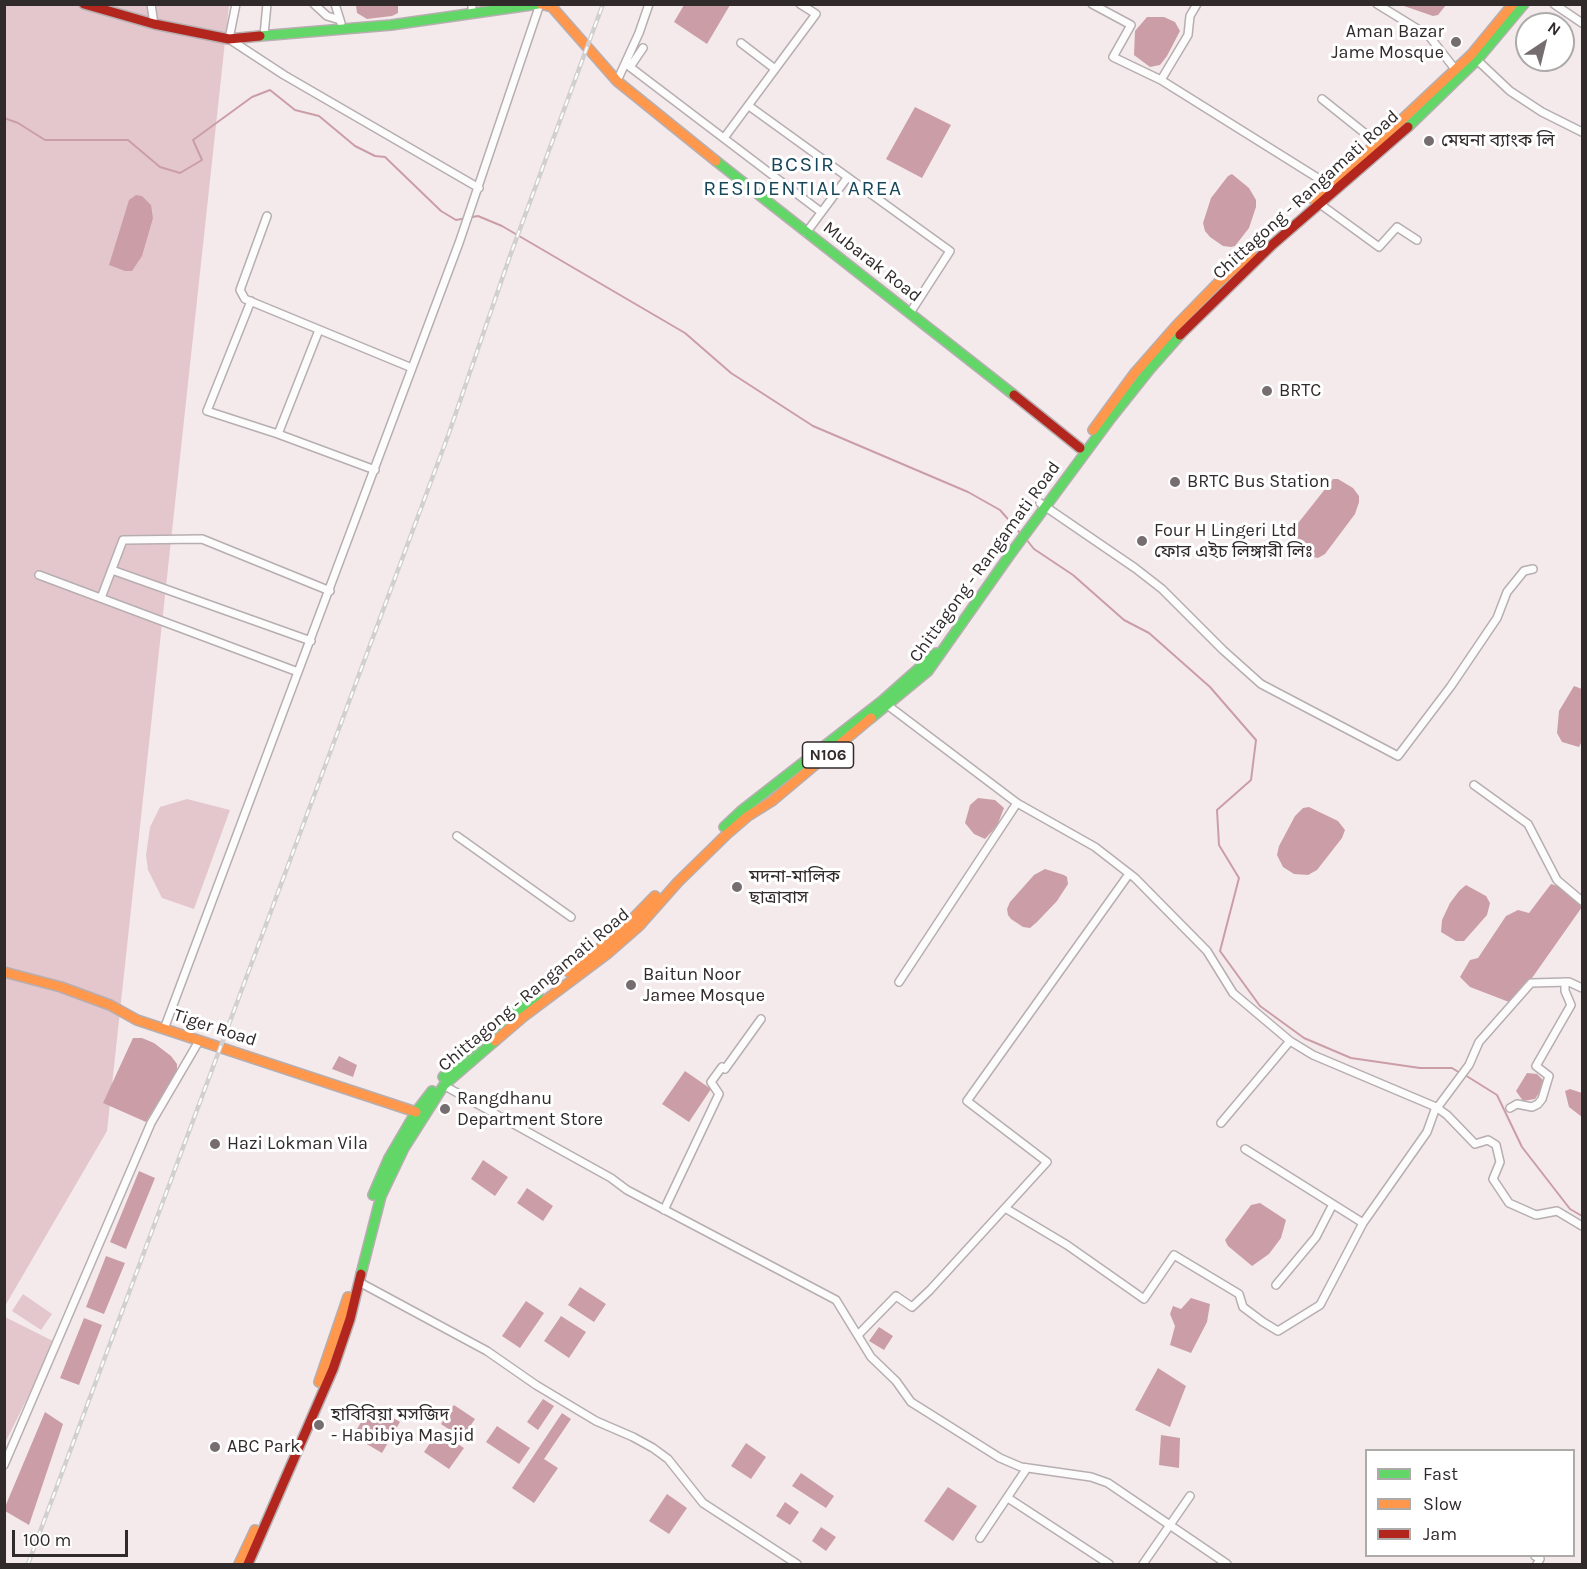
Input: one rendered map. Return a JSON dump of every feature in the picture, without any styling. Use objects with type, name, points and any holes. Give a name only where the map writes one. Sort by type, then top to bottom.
[{"type":"main road","name":"Mubarak Road","points":[[90,6],[154,24],[229,39],[342,24],[391,25],[472,9],[540,4],[552,6],[617,81],[735,177],[910,312],[1080,448]]},
{"type":"main road","name":"Chittagong - Rangamati Road","points":[[1043,505],[1080,448],[1134,374],[1177,325],[1219,282],[1377,143],[1455,69],[1474,57],[1513,4]]},
{"type":"main road","name":"Chittagong - Rangamati Road","points":[[239,1564],[325,1368],[357,1281],[360,1238],[369,1204],[389,1158],[417,1112],[468,1050],[618,934],[741,811],[885,703],[936,652],[1043,505],[1150,369],[1190,325],[1272,245],[1390,143],[1524,4]]},
{"type":"main road","name":"Tiger Road","points":[[4,972],[62,987],[110,1005],[137,1020],[417,1112]]},
{"type":"main road","name":"Chittagong - Rangamati Road","points":[[248,1564],[333,1369],[381,1196],[404,1148],[442,1083]]},
{"type":"street","points":[[151,4],[154,24]]},
{"type":"street","points":[[236,4],[229,39],[284,75],[479,188]]},
{"type":"street","points":[[264,35],[267,4]]},
{"type":"street","points":[[314,4],[327,16],[342,24]]},
{"type":"street","points":[[335,4],[342,24]]},
{"type":"street","points":[[164,1029],[459,243],[540,4]]},
{"type":"street","points":[[617,81],[639,33],[649,4]]},
{"type":"street","points":[[724,138],[816,14],[800,4]]},
{"type":"street","points":[[1092,4],[1131,25],[1113,57],[1161,80],[1329,185]]},
{"type":"street","points":[[1161,80],[1188,35],[1190,16],[1197,4]]},
{"type":"street","points":[[1377,4],[1429,36],[1455,69]]},
{"type":"street","points":[[1554,4],[1582,23]]},
{"type":"street","points":[[741,43],[775,69]]},
{"type":"street","points":[[643,48],[630,67],[821,212]]},
{"type":"street","points":[[1474,57],[1518,96],[1542,112],[1582,132]]},
{"type":"street","points":[[1322,99],[1377,143]]},
{"type":"street","points":[[749,106],[950,251],[910,312]]},
{"type":"street","points":[[806,233],[847,178]]},
{"type":"street","points":[[1320,204],[1379,247],[1397,227],[1417,240]]},
{"type":"street","points":[[267,216],[240,290],[245,299],[412,369]]},
{"type":"street","points":[[251,301],[207,411],[278,434],[375,470]]},
{"type":"street","points":[[278,434],[319,330]]},
{"type":"street","points":[[1043,505],[1162,589],[1261,684],[1398,756],[1451,686],[1497,618],[1507,592],[1524,571],[1533,568]]},
{"type":"street","points":[[101,598],[123,540],[202,539],[330,591]]},
{"type":"street","points":[[112,570],[311,640]]},
{"type":"street","points":[[39,575],[298,672]]},
{"type":"street","points":[[885,703],[1017,803],[1095,847],[1129,874],[1207,951],[1233,993],[1290,1041],[1313,1055],[1437,1108],[1475,1144],[1488,1140],[1496,1145],[1500,1162],[1493,1179],[1509,1203],[1536,1215],[1557,1211],[1582,1226]]},
{"type":"street","points":[[1474,785],[1528,824],[1557,880],[1582,901]]},
{"type":"street","points":[[899,982],[1017,803]]},
{"type":"street","points":[[457,836],[571,917]]},
{"type":"street","points":[[858,1335],[896,1296],[912,1306],[930,1290],[1047,1162],[967,1101],[1129,874]]},
{"type":"street","points":[[1005,1208],[1067,1245],[1144,1299],[1174,1255],[1239,1294],[1243,1307],[1278,1331],[1320,1305],[1363,1223],[1427,1132],[1437,1108],[1469,1065],[1479,1042],[1531,983],[1565,982],[1582,988]]},
{"type":"street","points":[[1510,1108],[1517,1104],[1532,1107],[1542,1099],[1549,1076],[1536,1066],[1571,1005],[1565,991],[1565,982]]},
{"type":"street","points":[[664,1210],[719,1095],[711,1082],[722,1067],[725,1069],[760,1019]]},
{"type":"street","points":[[4,1465],[151,1123],[199,1041]]},
{"type":"street","points":[[1221,1124],[1290,1041]]},
{"type":"street","points":[[442,1083],[664,1210],[836,1300],[871,1357],[896,1381],[911,1402],[1000,1458],[1027,1468],[1091,1477],[1107,1483],[1227,1564]]},
{"type":"street","points":[[1245,1149],[1363,1223]]},
{"type":"street","points":[[1276,1285],[1316,1237],[1333,1204]]},
{"type":"street","points":[[357,1281],[487,1351],[536,1385],[596,1421],[653,1448],[668,1459],[703,1503],[797,1564]]},
{"type":"street","points":[[980,1538],[1027,1468]]},
{"type":"street","points":[[1147,1563],[1190,1496]]},
{"type":"street","points":[[1008,1498],[1109,1564]]},
{"type":"shaded area","points":[[5,5],[229,5],[107,1131],[5,1306]]},
{"type":"shaded area","points":[[356,5],[398,5],[398,13],[392,16],[367,19],[357,13]]},
{"type":"shaded area","points":[[684,5],[730,5],[707,44],[674,22]]},
{"type":"shaded area","points":[[1401,5],[1446,5],[1438,15],[1433,16]]},
{"type":"shaded area","points":[[1147,17],[1164,17],[1175,22],[1180,31],[1160,65],[1150,67],[1134,55],[1135,31]]},
{"type":"shaded area","points":[[915,107],[951,125],[922,178],[886,159]]},
{"type":"shaded area","points":[[1232,174],[1249,188],[1256,200],[1256,207],[1249,228],[1235,246],[1231,247],[1223,246],[1210,237],[1203,223],[1211,198]]},
{"type":"shaded area","points":[[136,195],[142,196],[151,205],[153,218],[142,256],[132,271],[125,271],[109,265],[129,200]]},
{"type":"shaded area","points":[[1333,479],[1338,479],[1353,488],[1359,496],[1359,502],[1355,514],[1325,554],[1318,558],[1309,556],[1291,536],[1295,527]]},
{"type":"shaded area","points":[[1574,686],[1582,689],[1582,741],[1579,747],[1562,742],[1557,733],[1559,711]]},
{"type":"shaded area","points":[[978,798],[995,800],[1004,808],[997,826],[985,839],[974,834],[965,823],[970,805]]},
{"type":"shaded area","points":[[187,799],[230,810],[194,909],[162,898],[148,870],[146,855],[150,827],[160,807]]},
{"type":"shaded area","points":[[1309,807],[1338,821],[1345,830],[1342,838],[1317,870],[1308,875],[1294,874],[1283,867],[1277,855],[1279,846],[1295,816],[1303,808]]},
{"type":"shaded area","points":[[1045,869],[1064,875],[1067,877],[1068,884],[1057,901],[1037,922],[1030,928],[1023,927],[1011,919],[1007,909],[1010,902],[1034,875]]},
{"type":"shaded area","points":[[1551,884],[1558,886],[1582,907],[1532,978],[1509,1002],[1470,987],[1460,977],[1470,960],[1478,958],[1506,916],[1518,910],[1529,913]]},
{"type":"shaded area","points":[[1466,885],[1486,896],[1490,903],[1487,915],[1464,941],[1456,941],[1441,932],[1442,920],[1450,903]]},
{"type":"shaded area","points":[[133,1038],[142,1038],[154,1043],[171,1056],[177,1064],[177,1072],[146,1122],[103,1103]]},
{"type":"shaded area","points":[[339,1056],[357,1065],[353,1077],[332,1069]]},
{"type":"shaded area","points":[[685,1071],[711,1089],[689,1122],[662,1104]]},
{"type":"shaded area","points":[[1527,1073],[1537,1074],[1543,1080],[1542,1089],[1535,1099],[1523,1101],[1516,1091]]},
{"type":"shaded area","points":[[1570,1089],[1582,1093],[1582,1117],[1569,1107],[1565,1091]]},
{"type":"shaded area","points":[[483,1160],[508,1177],[495,1196],[471,1179]]},
{"type":"shaded area","points":[[139,1171],[155,1178],[126,1249],[110,1242]]},
{"type":"shaded area","points":[[527,1188],[553,1206],[543,1221],[517,1203]]},
{"type":"shaded area","points":[[1260,1203],[1286,1220],[1281,1238],[1269,1254],[1252,1266],[1228,1246],[1225,1240],[1251,1205]]},
{"type":"shaded area","points":[[106,1256],[125,1263],[104,1314],[86,1307]]},
{"type":"shaded area","points":[[580,1287],[606,1304],[594,1322],[568,1305]]},
{"type":"shaded area","points":[[23,1294],[52,1314],[41,1330],[12,1311]]},
{"type":"shaded area","points":[[1191,1298],[1210,1304],[1207,1322],[1191,1353],[1170,1345],[1175,1326],[1170,1314],[1173,1306],[1181,1309]]},
{"type":"shaded area","points":[[526,1301],[544,1313],[520,1348],[502,1336]]},
{"type":"shaded area","points":[[561,1316],[586,1332],[569,1358],[544,1341]]},
{"type":"shaded area","points":[[5,1317],[55,1342],[5,1443]]},
{"type":"shaded area","points":[[84,1318],[102,1325],[79,1385],[60,1378]]},
{"type":"shaded area","points":[[879,1327],[893,1336],[884,1350],[869,1341]]},
{"type":"shaded area","points":[[1158,1368],[1186,1386],[1170,1427],[1135,1410]]},
{"type":"shaded area","points":[[543,1399],[554,1406],[538,1430],[527,1422]]},
{"type":"shaded area","points":[[371,1405],[400,1422],[382,1453],[353,1436]]},
{"type":"shaded area","points":[[454,1405],[475,1419],[462,1438],[441,1424]]},
{"type":"shaded area","points":[[45,1412],[63,1424],[29,1525],[5,1511],[5,1507]]},
{"type":"shaded area","points":[[562,1413],[571,1419],[544,1459],[558,1468],[534,1503],[512,1488]]},
{"type":"shaded area","points":[[497,1426],[530,1448],[519,1464],[486,1442]]},
{"type":"shaded area","points":[[438,1431],[464,1448],[449,1469],[424,1452]]},
{"type":"shaded area","points":[[1161,1435],[1180,1438],[1179,1468],[1159,1465]]},
{"type":"shaded area","points":[[746,1443],[766,1457],[751,1479],[731,1466]]},
{"type":"shaded area","points":[[801,1473],[834,1496],[826,1508],[792,1486]]},
{"type":"shaded area","points":[[948,1487],[977,1506],[953,1541],[924,1521]]},
{"type":"shaded area","points":[[667,1494],[687,1508],[669,1534],[649,1521]]},
{"type":"shaded area","points":[[785,1502],[799,1512],[790,1525],[776,1516]]},
{"type":"shaded area","points":[[821,1527],[836,1537],[826,1551],[812,1541]]},
{"type":"waterway","points":[[4,118],[18,123],[45,140],[128,140],[160,167],[180,173],[202,160],[193,140],[252,97],[270,90],[295,110],[319,116],[355,146],[375,156],[385,157],[441,211],[456,220],[478,216],[502,226],[685,333],[731,373],[813,426],[968,492],[1000,510],[1020,533]]},
{"type":"waterway","points":[[1026,539],[1034,549],[1073,575],[1124,620],[1149,633],[1210,687],[1256,740],[1251,780],[1217,810],[1219,845],[1239,878],[1220,951],[1260,1006],[1304,1038],[1351,1058],[1420,1068],[1452,1068],[1460,1073]]},
{"type":"waterway","points":[[1465,1075],[1497,1095],[1522,1147],[1570,1209],[1582,1216]]},
{"type":"railway","points":[[28,1564],[449,433],[510,256],[603,4]]},
{"type":"traffic: fast","points":[[260,36],[391,25],[538,4]]},
{"type":"traffic: fast","points":[[1408,127],[1477,60],[1524,4]]},
{"type":"traffic: fast","points":[[716,161],[1014,395]]},
{"type":"traffic: fast","points":[[871,718],[928,671],[1111,418],[1180,335]]},
{"type":"traffic: fast","points":[[724,827],[741,811],[882,701],[936,653]]},
{"type":"traffic: fast","points":[[443,1077],[498,1025],[538,995]]},
{"type":"traffic: fast","points":[[361,1274],[381,1196],[404,1148],[444,1085],[495,1041]]},
{"type":"traffic: fast","points":[[373,1195],[389,1158],[416,1112],[432,1091]]},
{"type":"traffic: slow","points":[[541,4],[552,7],[617,81],[716,161]]},
{"type":"traffic: slow","points":[[1313,199],[1471,55],[1513,4]]},
{"type":"traffic: slow","points":[[1093,430],[1134,374],[1177,325],[1219,282],[1251,254]]},
{"type":"traffic: slow","points":[[495,1041],[607,954],[639,926],[678,882],[727,834],[748,816],[772,801],[871,718]]},
{"type":"traffic: slow","points":[[569,972],[618,934],[655,896]]},
{"type":"traffic: slow","points":[[4,972],[61,987],[110,1005],[137,1020],[416,1112]]},
{"type":"traffic: slow","points":[[319,1382],[348,1297]]},
{"type":"traffic: slow","points":[[239,1564],[255,1530]]},
{"type":"traffic: jam","points":[[84,4],[154,24],[229,39],[260,36]]},
{"type":"traffic: jam","points":[[1180,335],[1272,245],[1408,127]]},
{"type":"traffic: jam","points":[[1014,395],[1080,448]]},
{"type":"traffic: jam","points":[[248,1564],[333,1369],[350,1319],[361,1274]]},
{"type":"place","name":"Aman Bazar Jame Mosque","points":[[1456,42]]},
{"type":"place","name":"মেঘনা ব্যাংক লি","points":[[1429,141]]},
{"type":"place","name":"BRTC","points":[[1267,391]]},
{"type":"place","name":"BRTC Bus Station","points":[[1175,482]]},
{"type":"place","name":"Four H Lingeri Ltd ফোর এইচ লিঙ্গারী লিঃ","points":[[1142,541]]},
{"type":"place","name":"মদনা-মালিক ছাত্রাবাস","points":[[737,887]]},
{"type":"place","name":"Baitun Noor Jamee Mosque","points":[[631,985]]},
{"type":"place","name":"Rangdhanu Department Store","points":[[445,1109]]},
{"type":"place","name":"Hazi Lokman Vila","points":[[215,1144]]},
{"type":"place","name":"হাবিবিয়া মসজিদ - Habibiya Masjid","points":[[319,1425]]},
{"type":"place","name":"ABC Park","points":[[215,1447]]},
{"type":"district","name":"BCSIR RESIDENTIAL AREA","points":[[803,177]]}]
